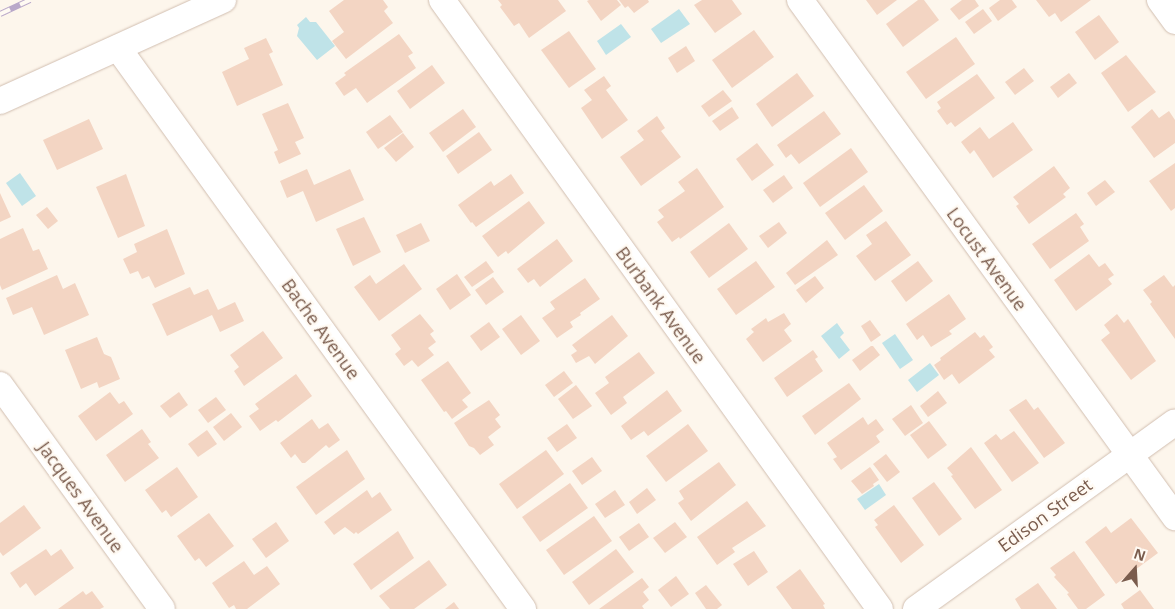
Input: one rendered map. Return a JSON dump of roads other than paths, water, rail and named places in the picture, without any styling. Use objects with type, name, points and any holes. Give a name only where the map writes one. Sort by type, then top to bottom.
[{"type":"street","points":[[0,101],[223,0]]},
{"type":"street","name":"Burbank Avenue","points":[[442,0],[880,609]]},
{"type":"street","name":"Locust Avenue","points":[[800,0],[1175,517]]},
{"type":"street","points":[[1160,0],[1175,21]]},
{"type":"street","name":"Bache Avenue","points":[[118,48],[523,609]]},
{"type":"street","name":"Jacques Avenue","points":[[0,385],[162,609]]},
{"type":"street","name":"Edison Street","points":[[916,609],[1175,422]]},
{"type":"water","points":[[679,9],[690,24],[661,43],[651,29]]},
{"type":"water","points":[[306,17],[310,22],[316,22],[335,46],[317,60],[297,36],[299,28],[297,25]]},
{"type":"water","points":[[621,24],[631,37],[606,55],[597,41]]},
{"type":"water","points":[[20,173],[36,196],[22,206],[6,183]]},
{"type":"water","points":[[837,323],[844,333],[840,337],[850,350],[839,359],[821,336]]},
{"type":"water","points":[[895,334],[913,360],[900,369],[882,343]]},
{"type":"water","points":[[930,363],[939,375],[917,392],[908,380]]},
{"type":"water","points":[[879,484],[886,495],[865,510],[857,499]]},
{"type":"railway","points":[[0,14],[30,0]]}]
